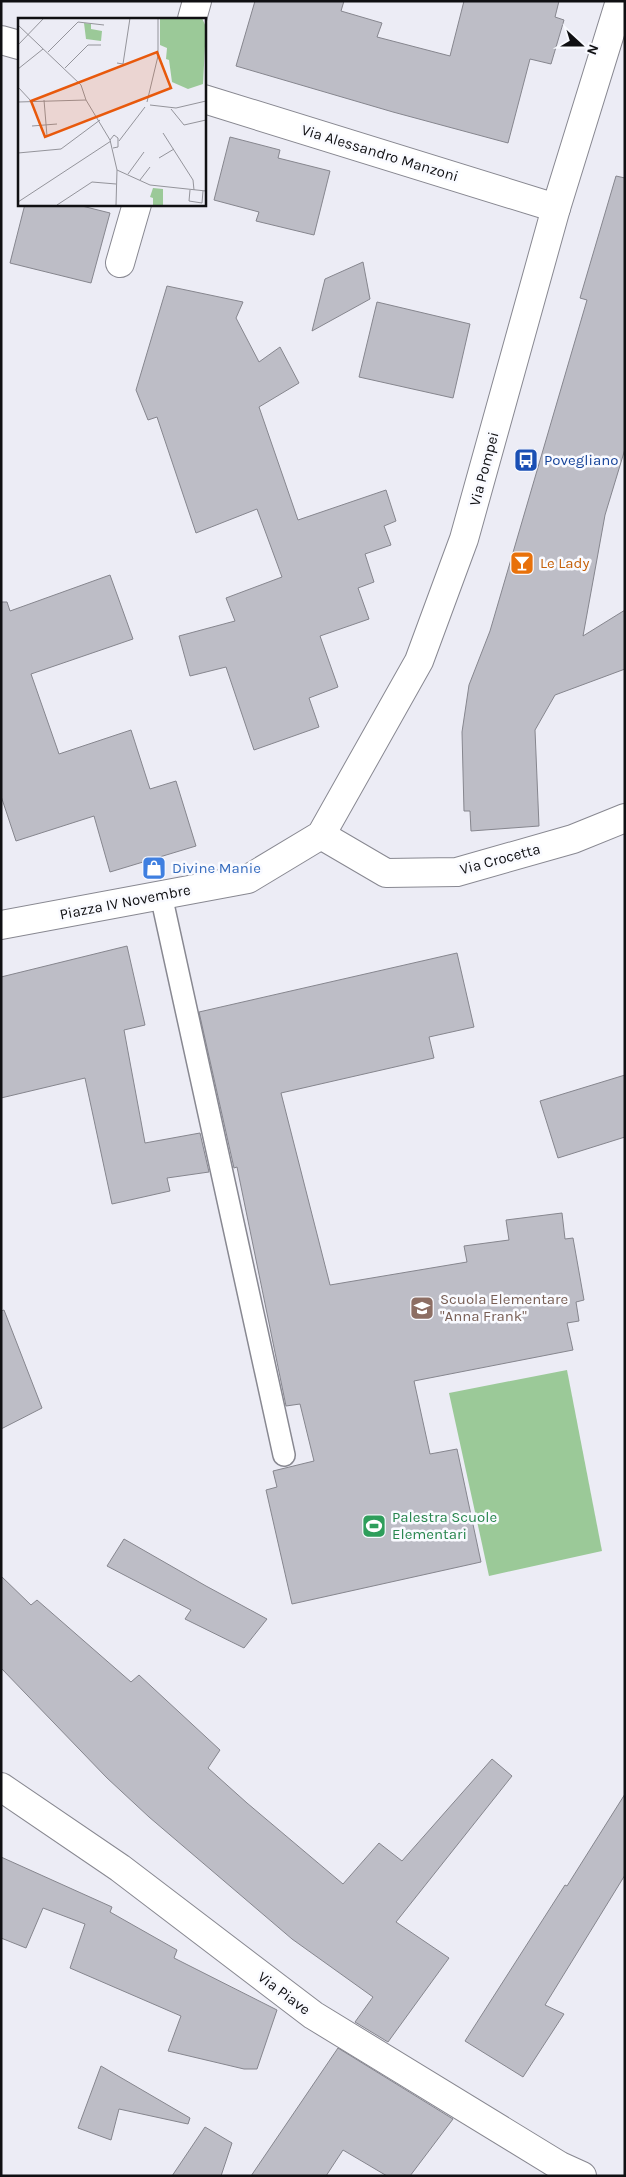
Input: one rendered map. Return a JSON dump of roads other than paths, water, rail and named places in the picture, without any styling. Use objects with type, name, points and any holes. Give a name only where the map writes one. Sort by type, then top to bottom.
[{"type":"street","points":[[192,18],[197,1]]},
{"type":"street","name":"Via Pompei","points":[[248,879],[321,835],[419,661],[464,539],[556,208],[621,5]]},
{"type":"street","points":[[1,40],[18,45]]},
{"type":"street","name":"Via Alessandro Manzoni","points":[[205,99],[556,208]]},
{"type":"street","points":[[120,263],[137,205]]},
{"type":"street","name":"Via Crocetta","points":[[321,835],[386,873],[457,872],[573,839],[625,818]]},
{"type":"street","name":"Piazza IV Novembre","points":[[1,925],[248,879]]},
{"type":"street","name":"Via Piave","points":[[1,1787],[120,1868],[313,2015],[560,2166],[582,2176]]},
{"type":"lane","points":[[160,895],[284,1455]]},
{"type":"place","name":"Povegliano","points":[[526,460]]},
{"type":"place","name":"Le Lady","points":[[522,563]]},
{"type":"place","name":"Divine Manie","points":[[154,868]]},
{"type":"place","name":"Scuola Elementare \"Anna Frank\"","points":[[422,1308]]},
{"type":"place","name":"Palestra Scuole Elementari","points":[[374,1526]]}]
